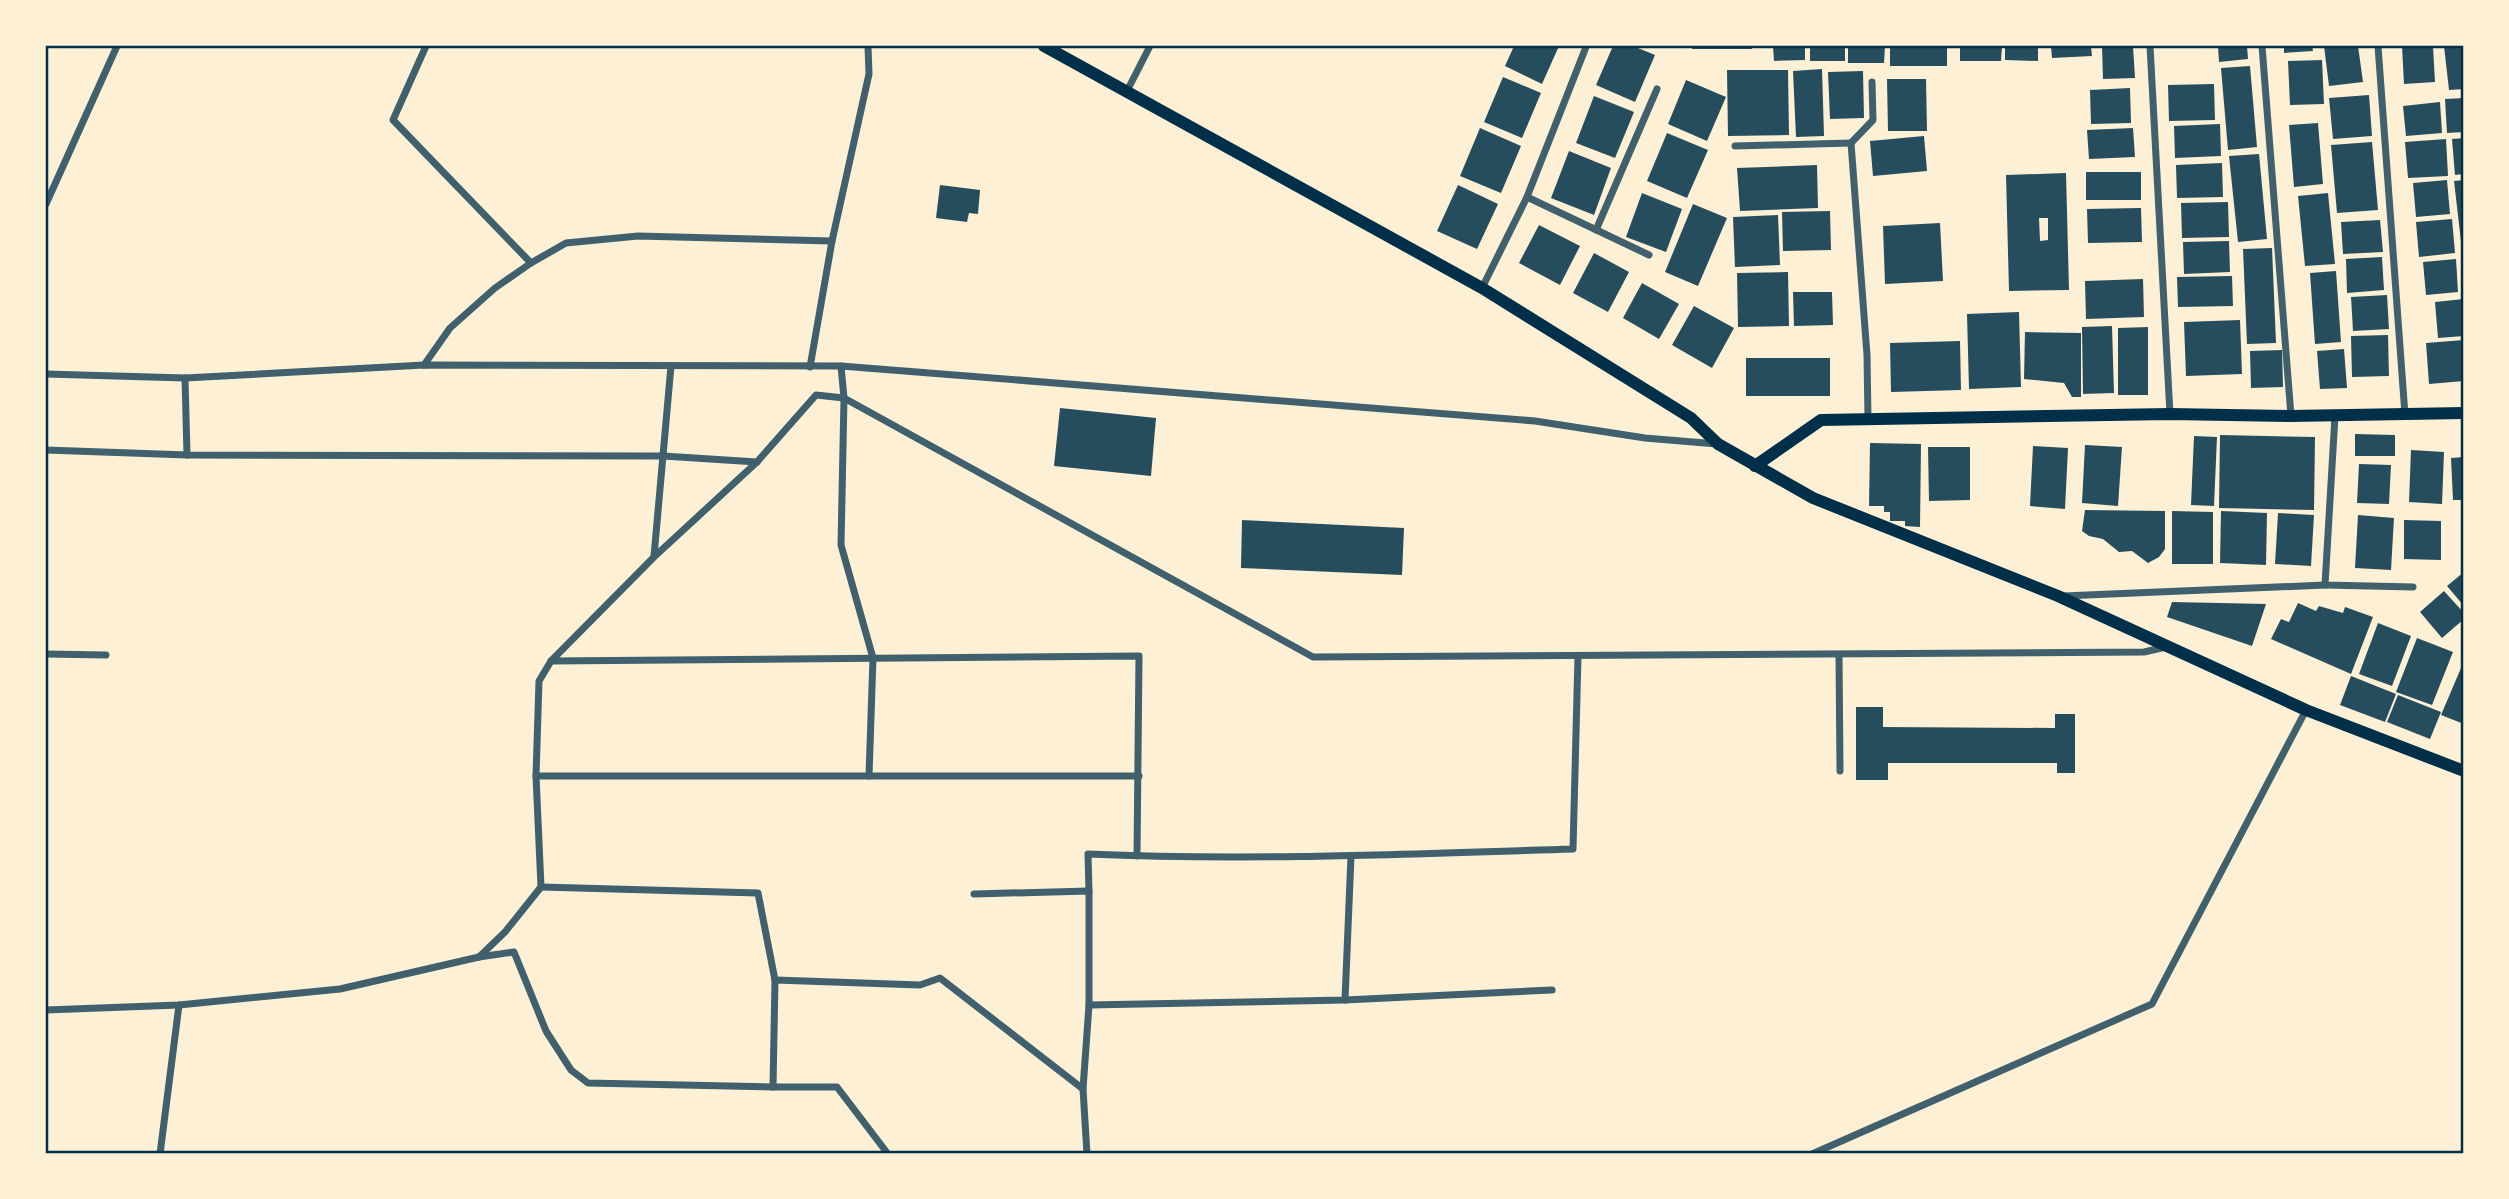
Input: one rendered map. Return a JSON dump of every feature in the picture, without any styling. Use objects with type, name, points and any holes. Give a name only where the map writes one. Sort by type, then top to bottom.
[{"type":"main road","points":[[1045,46],[1482,288],[1691,418],[1718,444],[1813,498],[2058,596],[2306,710],[2463,771]]},
{"type":"main road","points":[[1755,466],[1821,420],[2170,414],[2335,416],[2463,413]]},
{"type":"street","points":[[46,204],[117,46]]},
{"type":"street","points":[[426,46],[393,120],[531,263]]},
{"type":"street","points":[[810,367],[832,241],[869,74],[868,46]]},
{"type":"street","points":[[1127,91],[1150,46]]},
{"type":"street","points":[[2150,46],[2170,414]]},
{"type":"street","points":[[2262,46],[2291,416]]},
{"type":"street","points":[[2378,46],[2405,415]]},
{"type":"street","points":[[1482,288],[1527,197],[1586,47]]},
{"type":"street","points":[[1735,146],[1852,142],[1873,120],[1872,82]]},
{"type":"street","points":[[1597,230],[1657,89]]},
{"type":"street","points":[[1852,142],[1867,355],[1868,419]]},
{"type":"street","points":[[1527,197],[1649,255]]},
{"type":"street","points":[[424,365],[450,328],[495,288],[566,243],[638,236],[832,241]]},
{"type":"street","points":[[46,374],[185,378],[424,365],[841,366],[1521,420],[1645,438],[1718,444]]},
{"type":"street","points":[[654,557],[671,366]]},
{"type":"street","points":[[841,366],[844,398],[841,545],[873,658],[869,776]]},
{"type":"street","points":[[185,378],[187,456]]},
{"type":"street","points":[[479,957],[505,932],[541,887],[537,776],[539,681],[551,661],[654,557],[757,462],[816,394],[844,398],[1313,657],[2144,652],[2166,647]]},
{"type":"street","points":[[2325,585],[2335,416]]},
{"type":"street","points":[[46,450],[187,456],[663,456],[757,462]]},
{"type":"street","points":[[2058,596],[2325,585],[2413,587]]},
{"type":"street","points":[[46,654],[106,655]]},
{"type":"street","points":[[1839,655],[1840,771]]},
{"type":"street","points":[[551,661],[1139,656],[1137,856]]},
{"type":"street","points":[[1087,1153],[1083,1089],[1089,1004],[1087,854],[1351,856],[1573,849],[1578,656]]},
{"type":"street","points":[[1812,1153],[2152,1004],[2306,710]]},
{"type":"street","points":[[537,776],[1139,776]]},
{"type":"street","points":[[1345,1000],[1351,856]]},
{"type":"street","points":[[541,887],[758,894],[775,980],[774,1087]]},
{"type":"street","points":[[974,894],[1089,891]]},
{"type":"street","points":[[46,1010],[179,1005],[340,989],[479,957],[514,952],[546,1031],[571,1070],[588,1083],[837,1087],[888,1153]]},
{"type":"street","points":[[775,980],[920,985],[940,978],[1083,1089]]},
{"type":"street","points":[[1089,1004],[1345,1000],[1552,990]]},
{"type":"street","points":[[160,1153],[179,1005]]},
{"type":"building","points":[[1514,46],[1559,46],[1542,84],[1505,66]]},
{"type":"building","points":[[1613,46],[1633,46],[1655,55],[1635,102],[1596,85]]},
{"type":"building","points":[[1692,46],[1752,46],[1752,49],[1692,49]]},
{"type":"building","points":[[1773,46],[1805,46],[1805,60],[1774,61]]},
{"type":"building","points":[[1810,46],[1845,46],[1845,61],[1810,61]]},
{"type":"building","points":[[1848,46],[1885,46],[1884,63],[1848,63]]},
{"type":"building","points":[[1890,46],[1947,46],[1947,66],[1890,66]]},
{"type":"building","points":[[1960,46],[2002,46],[2001,61],[1960,61]]},
{"type":"building","points":[[2005,46],[2038,46],[2038,61],[2005,60]]},
{"type":"building","points":[[2051,46],[2091,46],[2092,56],[2052,58]]},
{"type":"building","points":[[2102,46],[2133,46],[2135,78],[2103,79]]},
{"type":"building","points":[[2218,46],[2247,46],[2248,59],[2219,62]]},
{"type":"building","points":[[2284,46],[2312,46],[2313,51],[2284,53]]},
{"type":"building","points":[[2324,46],[2358,46],[2363,82],[2329,86]]},
{"type":"building","points":[[2402,46],[2433,46],[2435,82],[2404,84]]},
{"type":"building","points":[[2444,46],[2464,46],[2464,89],[2449,90]]},
{"type":"building","points":[[2322,60],[2324,104],[2290,105],[2288,61]]},
{"type":"building","points":[[2250,66],[2257,147],[2228,150],[2221,68]]},
{"type":"building","points":[[1822,69],[1824,136],[1796,137],[1793,71]]},
{"type":"building","points":[[1727,70],[1788,70],[1789,135],[1728,136]]},
{"type":"building","points":[[1863,71],[1864,118],[1830,119],[1828,72]]},
{"type":"building","points":[[1503,77],[1541,93],[1522,138],[1484,122]]},
{"type":"building","points":[[1887,79],[1926,79],[1927,131],[1888,131]]},
{"type":"building","points":[[1686,80],[1726,97],[1707,141],[1668,124]]},
{"type":"building","points":[[2214,84],[2215,120],[2169,121],[2168,85]]},
{"type":"building","points":[[2130,88],[2131,123],[2091,124],[2090,90]]},
{"type":"building","points":[[2369,95],[2372,136],[2333,139],[2329,98]]},
{"type":"building","points":[[1594,96],[1634,112],[1615,158],[1576,143]]},
{"type":"building","points":[[2464,98],[2464,132],[2447,133],[2445,99]]},
{"type":"building","points":[[2440,102],[2442,133],[2406,136],[2403,106]]},
{"type":"building","points":[[2318,123],[2323,184],[2294,187],[2289,125]]},
{"type":"building","points":[[2220,124],[2221,156],[2175,158],[2174,126]]},
{"type":"building","points":[[1480,128],[1521,146],[1501,193],[1460,176]]},
{"type":"building","points":[[2133,128],[2135,157],[2089,159],[2087,130]]},
{"type":"building","points":[[1667,133],[1708,150],[1687,198],[1647,181]]},
{"type":"building","points":[[1924,136],[1927,171],[1873,176],[1870,141]]},
{"type":"building","points":[[2464,138],[2464,174],[2455,175],[2452,139]]},
{"type":"building","points":[[2446,139],[2448,176],[2408,178],[2405,142]]},
{"type":"building","points":[[2372,142],[2378,210],[2337,213],[2331,145]]},
{"type":"building","points":[[1569,151],[1611,168],[1594,215],[1551,198]]},
{"type":"building","points":[[2259,154],[2267,239],[2238,242],[2229,156]]},
{"type":"building","points":[[2222,163],[2223,197],[2177,198],[2176,165]]},
{"type":"building","points":[[1817,165],[1818,208],[1740,211],[1737,168]]},
{"type":"building","points":[[2086,172],[2141,172],[2141,200],[2086,200]]},
{"type":"building","points":[[2066,173],[2069,290],[2009,291],[2006,175]],"holes":[[[2039,218],[2048,218],[2048,240],[2040,241]]]},
{"type":"building","points":[[2447,180],[2450,214],[2416,217],[2413,183]]},
{"type":"building","points":[[2464,180],[2464,250],[2462,250],[2454,181]]},
{"type":"building","points":[[940,185],[980,190],[978,214],[969,213],[967,222],[936,218]]},
{"type":"building","points":[[1458,185],[1498,204],[1477,249],[1437,231]]},
{"type":"building","points":[[1642,193],[1682,209],[1666,252],[1626,237]]},
{"type":"building","points":[[2328,193],[2335,264],[2305,266],[2298,196]]},
{"type":"building","points":[[2228,202],[2229,237],[2182,238],[2181,203]]},
{"type":"building","points":[[1693,204],[1727,218],[1698,286],[1665,272]]},
{"type":"building","points":[[2141,208],[2142,242],[2088,243],[2087,209]]},
{"type":"building","points":[[1830,211],[1831,250],[1783,251],[1782,212]]},
{"type":"building","points":[[1778,215],[1780,265],[1735,267],[1733,217]]},
{"type":"building","points":[[2452,219],[2455,253],[2419,257],[2416,222]]},
{"type":"building","points":[[2380,220],[2383,252],[2343,254],[2341,222]]},
{"type":"building","points":[[1940,223],[1943,281],[1885,284],[1883,226]]},
{"type":"building","points":[[1539,225],[1580,246],[1560,285],[1519,263]]},
{"type":"building","points":[[2229,241],[2230,272],[2184,274],[2183,242]]},
{"type":"building","points":[[2272,248],[2276,343],[2247,344],[2243,249]]},
{"type":"building","points":[[1594,253],[1629,272],[1608,312],[1573,293]]},
{"type":"building","points":[[2382,257],[2384,290],[2347,293],[2346,259]]},
{"type":"building","points":[[2456,259],[2458,292],[2426,295],[2423,262]]},
{"type":"building","points":[[2336,271],[2341,342],[2315,344],[2310,273]]},
{"type":"building","points":[[1788,272],[1789,326],[1738,327],[1737,273]]},
{"type":"building","points":[[2232,276],[2233,306],[2178,307],[2177,277]]},
{"type":"building","points":[[2143,279],[2144,317],[2086,319],[2085,281]]},
{"type":"building","points":[[1642,283],[1679,304],[1659,339],[1623,318]]},
{"type":"building","points":[[1793,292],[1832,292],[1833,325],[1794,326]]},
{"type":"building","points":[[2387,295],[2389,329],[2353,331],[2351,297]]},
{"type":"building","points":[[2464,299],[2464,336],[2438,338],[2435,302]]},
{"type":"building","points":[[1694,306],[1734,328],[1712,368],[1672,345]]},
{"type":"building","points":[[2019,312],[2021,387],[1969,389],[1967,314]]},
{"type":"building","points":[[2240,320],[2242,374],[2186,376],[2184,322]]},
{"type":"building","points":[[2112,326],[2114,393],[2083,394],[2082,327]]},
{"type":"building","points":[[2148,327],[2148,395],[2118,395],[2118,328]]},
{"type":"building","points":[[2025,332],[2081,333],[2081,397],[2072,397],[2064,383],[2024,379]]},
{"type":"building","points":[[2388,335],[2389,376],[2352,377],[2351,336]]},
{"type":"building","points":[[2464,340],[2464,381],[2429,384],[2426,343]]},
{"type":"building","points":[[1960,341],[1961,390],[1891,392],[1890,343]]},
{"type":"building","points":[[2344,349],[2347,388],[2320,389],[2317,351]]},
{"type":"building","points":[[2282,350],[2283,387],[2251,388],[2250,351]]},
{"type":"building","points":[[1746,358],[1830,358],[1830,396],[1746,396]]},
{"type":"building","points":[[1060,408],[1156,418],[1151,476],[1054,466]]},
{"type":"building","points":[[2355,434],[2395,435],[2395,456],[2355,456]]},
{"type":"building","points":[[2220,435],[2315,437],[2314,510],[2219,508]]},
{"type":"building","points":[[2194,436],[2217,437],[2214,506],[2191,505]]},
{"type":"building","points":[[1870,443],[1921,444],[1920,527],[1905,526],[1905,521],[1890,521],[1890,512],[1884,512],[1884,506],[1869,506]]},
{"type":"building","points":[[2085,445],[2122,447],[2118,506],[2082,503]]},
{"type":"building","points":[[2033,446],[2068,448],[2065,509],[2030,506]]},
{"type":"building","points":[[1928,447],[1970,447],[1970,500],[1929,501]]},
{"type":"building","points":[[2411,450],[2444,452],[2442,504],[2409,502]]},
{"type":"building","points":[[2464,457],[2464,500],[2453,500],[2451,458]]},
{"type":"building","points":[[2359,464],[2391,465],[2389,504],[2357,503]]},
{"type":"building","points":[[2085,510],[2165,511],[2165,549],[2159,557],[2148,563],[2132,551],[2119,552],[2103,539],[2089,536],[2082,531]]},
{"type":"building","points":[[2172,511],[2213,512],[2213,564],[2172,564]]},
{"type":"building","points":[[2221,511],[2267,513],[2266,565],[2220,563]]},
{"type":"building","points":[[2278,513],[2314,515],[2311,566],[2275,564]]},
{"type":"building","points":[[2358,515],[2394,518],[2391,570],[2355,568]]},
{"type":"building","points":[[1242,520],[1404,528],[1402,575],[1241,568]]},
{"type":"building","points":[[2404,520],[2441,521],[2441,560],[2404,559]]},
{"type":"building","points":[[2464,572],[2464,606],[2447,586]]},
{"type":"building","points":[[2444,591],[2464,613],[2464,619],[2442,638],[2420,612]]},
{"type":"building","points":[[2172,602],[2266,604],[2252,646],[2167,617]]},
{"type":"building","points":[[2298,603],[2316,611],[2319,606],[2343,613],[2345,607],[2373,617],[2351,674],[2271,639],[2281,619],[2289,622]]},
{"type":"building","points":[[2378,623],[2411,636],[2392,686],[2359,674]]},
{"type":"building","points":[[2417,638],[2453,652],[2432,705],[2396,692]]},
{"type":"building","points":[[2464,661],[2464,724],[2441,715]]},
{"type":"building","points":[[2351,676],[2396,694],[2385,722],[2340,705]]},
{"type":"building","points":[[2398,695],[2441,712],[2430,739],[2387,722]]},
{"type":"building","points":[[1856,707],[1883,707],[1883,727],[2055,728],[2055,714],[2075,714],[2075,773],[2057,773],[2057,763],[1888,763],[1888,780],[1856,780]]}]
